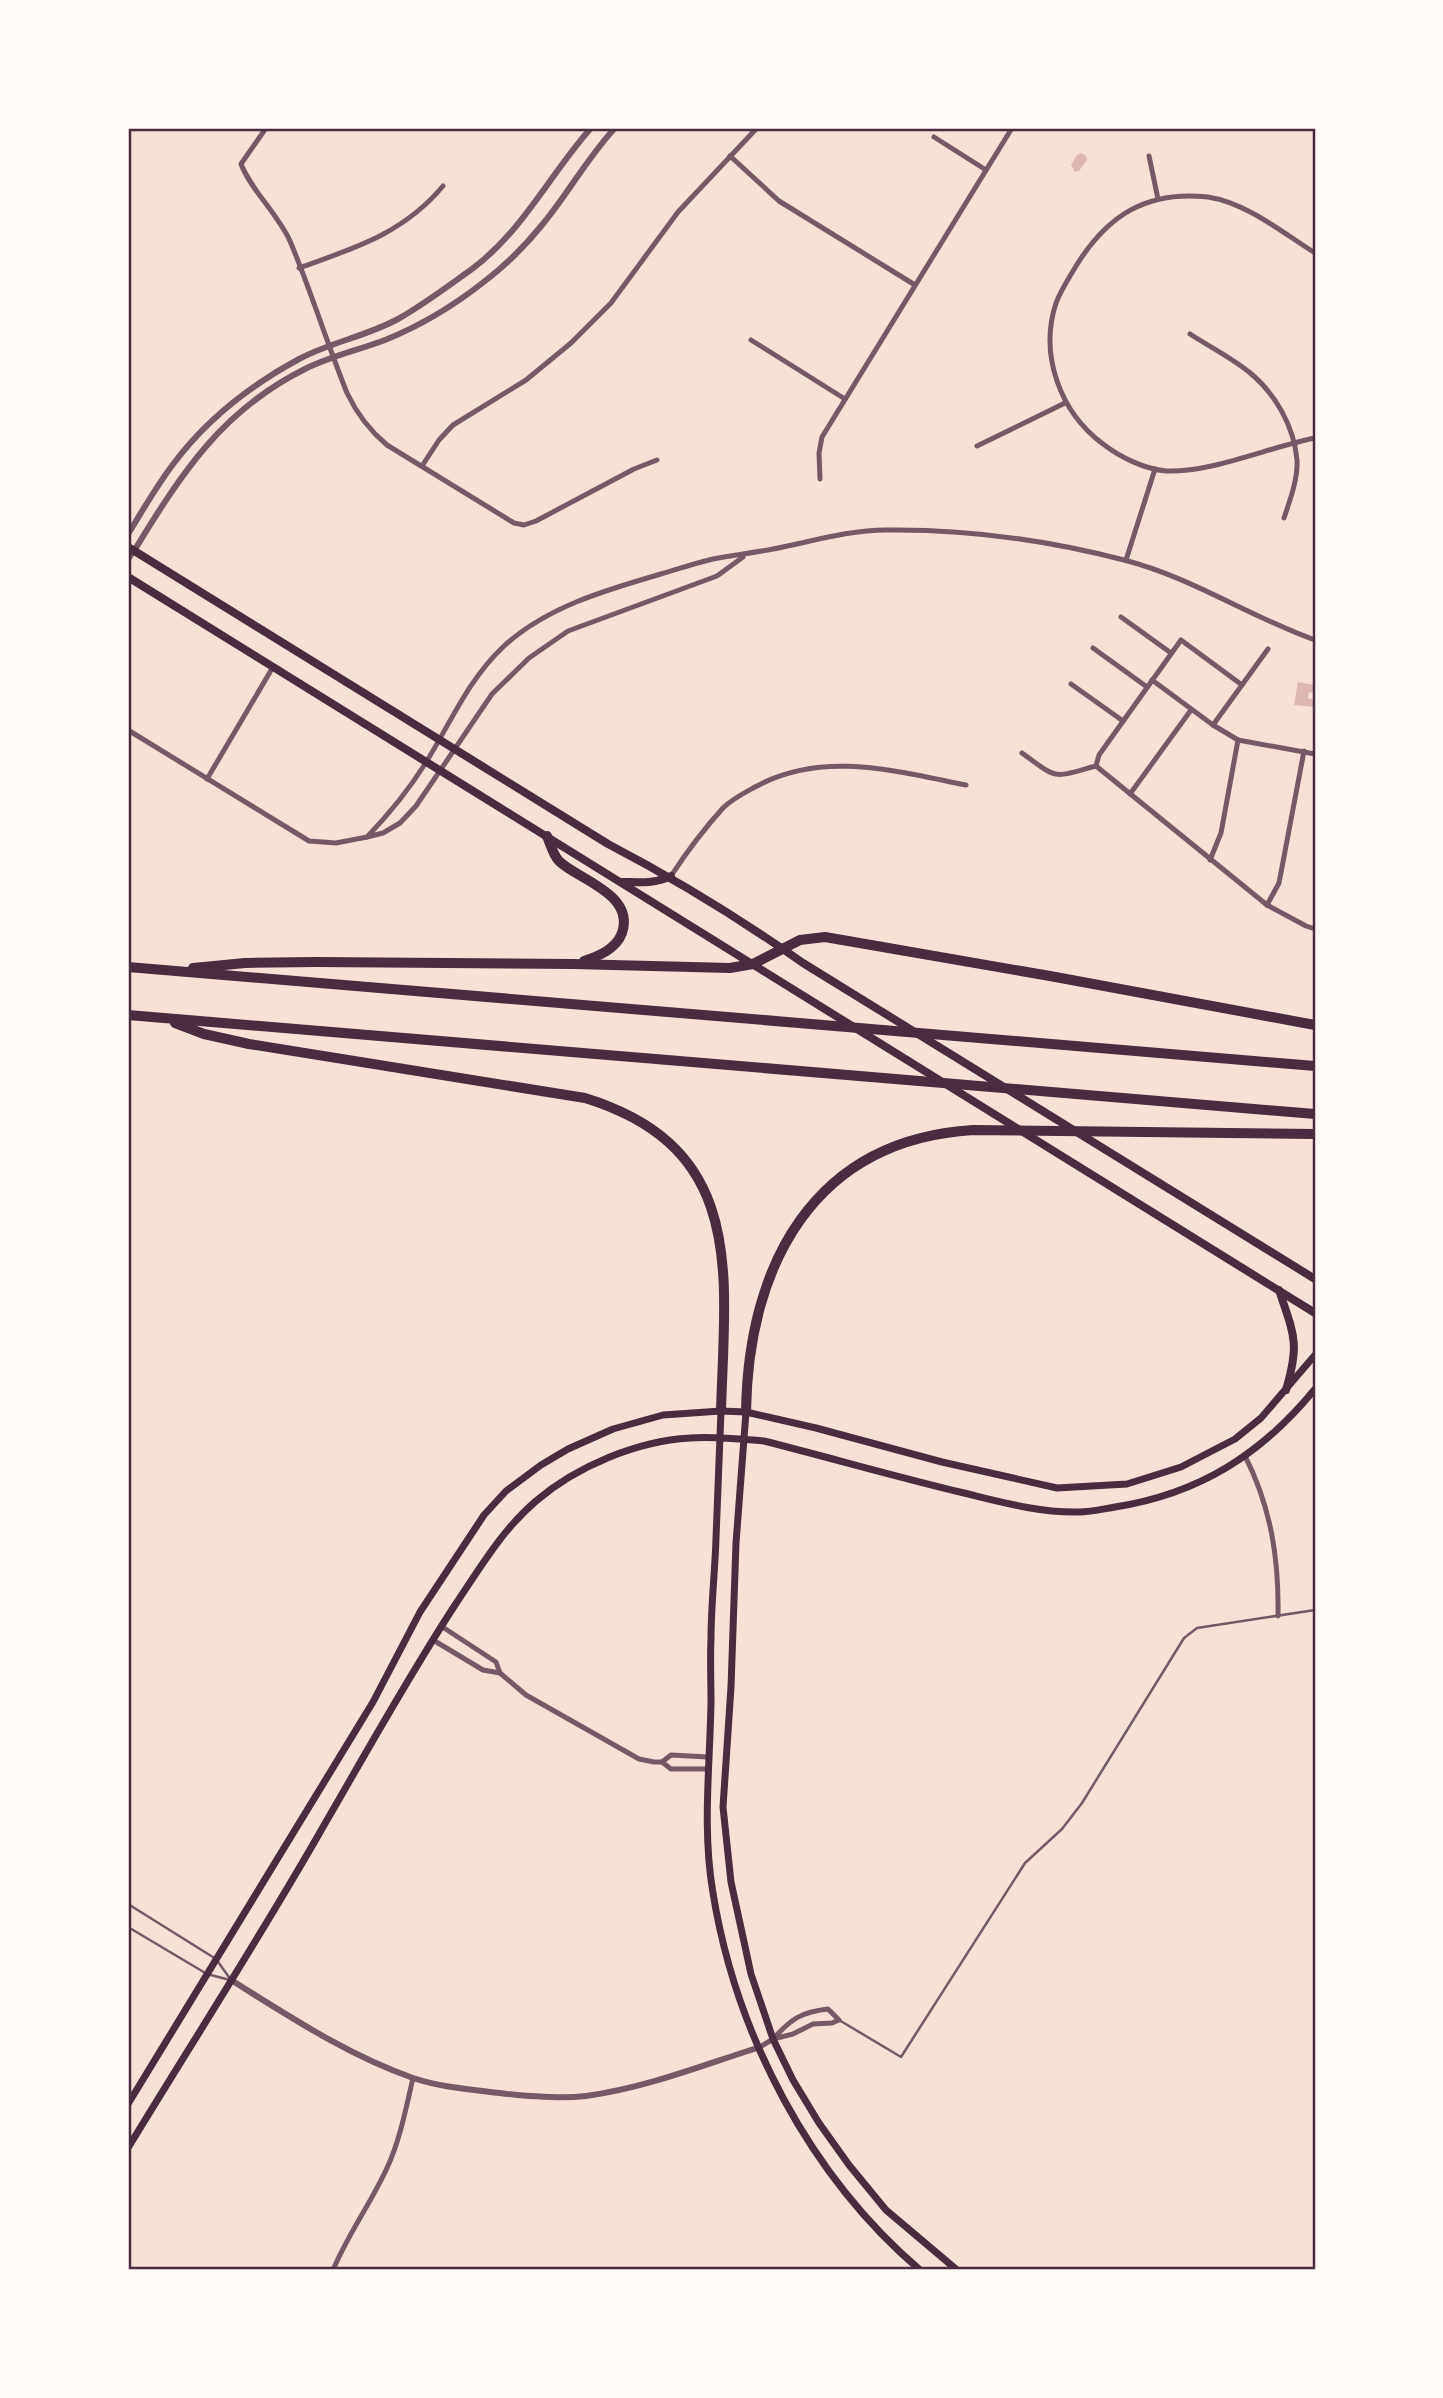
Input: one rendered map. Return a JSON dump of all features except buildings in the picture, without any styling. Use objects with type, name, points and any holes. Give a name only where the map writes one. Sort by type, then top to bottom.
[{"type":"highway","points":[[547,836],[557,860],[600,886],[623,913],[625,923],[621,936],[612,948],[598,957],[573,964]]},
{"type":"highway","points":[[174,970],[245,963],[573,964],[730,968],[753,964],[800,940],[825,937],[1315,1025]]},
{"type":"highway","points":[[128,967],[1315,1066]]},
{"type":"highway","points":[[128,1015],[1315,1114]]},
{"type":"highway","points":[[161,1018],[204,1034],[249,1044],[585,1098],[618,1108],[650,1126],[674,1146],[690,1165],[710,1205],[718,1229],[725,1286],[721,1411]]},
{"type":"highway","points":[[746,1412],[752,1348],[761,1300],[778,1254],[795,1225],[821,1194],[852,1169],[890,1148],[925,1136],[961,1130],[1315,1134]]},
{"type":"main road","points":[[131,549],[608,844],[671,876],[783,949],[1315,1279]]},
{"type":"main road","points":[[128,577],[1315,1313]]},
{"type":"main road","points":[[620,882],[662,881],[671,876]]},
{"type":"main road","points":[[1279,1290],[1294,1335],[1295,1349],[1286,1390]]},
{"type":"main road","points":[[128,2104],[373,1702],[420,1612],[484,1515],[506,1491],[541,1465],[568,1449],[613,1429],[663,1415],[721,1411],[746,1412],[1011,1479],[1058,1488],[1127,1484],[1191,1463],[1236,1439],[1261,1418],[1315,1355]]},
{"type":"main road","points":[[128,2148],[433,1640],[495,1545],[513,1522],[538,1499],[569,1478],[591,1466],[659,1443],[689,1438],[743,1439],[764,1441],[919,1483],[1025,1507],[1078,1513],[1139,1503],[1183,1490],[1220,1472],[1282,1427],[1315,1389]]},
{"type":"main road","points":[[721,1411],[710,1637],[706,1815],[712,1891],[727,1958],[742,2005],[781,2096],[826,2168],[876,2230],[920,2270]]},
{"type":"main road","points":[[746,1412],[736,1530],[731,1688],[723,1807],[734,1895],[751,1974],[774,2039],[793,2080],[819,2123],[886,2210],[957,2270]]},
{"type":"street","points":[[266,128],[241,164],[244,174],[274,212],[289,241],[356,413],[372,433],[387,445],[514,523],[524,525],[657,460]]},
{"type":"street","points":[[128,534],[173,464],[218,415],[274,373],[329,345],[396,320],[475,267],[531,211],[591,128]]},
{"type":"street","points":[[128,561],[131,549],[207,442],[221,428],[249,404],[286,379],[333,358],[388,339],[438,313],[485,281],[518,252],[543,224],[584,165],[615,128]]},
{"type":"street","points":[[422,466],[439,440],[453,425],[526,380],[571,344],[611,303],[678,212],[757,128]]},
{"type":"street","points":[[820,479],[819,453],[822,437],[1012,128]]},
{"type":"street","points":[[934,136],[986,170]]},
{"type":"street","points":[[730,156],[779,201],[915,285]]},
{"type":"street","points":[[1149,156],[1158,200]]},
{"type":"street","points":[[299,268],[357,247],[391,231],[421,210],[443,186]]},
{"type":"street","points":[[1315,253],[1228,202],[1178,197],[1158,200],[1119,216],[1103,229],[1088,247],[1063,288],[1056,304],[1051,331],[1051,358],[1065,403],[1093,437],[1113,452],[1167,471],[1209,466],[1315,438]]},
{"type":"street","points":[[1190,334],[1249,372],[1267,389],[1280,408],[1289,427],[1297,461],[1292,495],[1284,517]]},
{"type":"street","points":[[751,341],[845,399]]},
{"type":"street","points":[[976,446],[1065,403]]},
{"type":"street","points":[[1126,560],[1155,469]]},
{"type":"street","points":[[367,837],[396,807],[480,671],[505,645],[527,628],[576,602],[608,589],[714,559],[746,555],[847,533],[884,530],[968,533],[1025,539],[1126,560],[1210,592],[1265,620],[1315,640]]},
{"type":"street","points":[[128,730],[309,841],[336,843],[383,833],[400,823],[416,806],[492,694],[529,658],[568,631],[717,576],[746,555]]},
{"type":"street","points":[[1121,617],[1171,653]]},
{"type":"street","points":[[1096,766],[1098,755],[1181,640],[1242,685]]},
{"type":"street","points":[[1093,648],[1147,687]]},
{"type":"street","points":[[1213,726],[1268,649]]},
{"type":"street","points":[[207,779],[274,666]]},
{"type":"street","points":[[1152,680],[1213,726],[1238,740],[1315,754]]},
{"type":"street","points":[[1072,684],[1123,721]]},
{"type":"street","points":[[1130,794],[1191,710]]},
{"type":"street","points":[[1210,860],[1221,833],[1238,740]]},
{"type":"street","points":[[1267,905],[1279,883],[1304,751]]},
{"type":"street","points":[[1021,753],[1058,777],[1096,766]]},
{"type":"street","points":[[671,876],[692,845],[724,807],[762,783],[787,773],[819,766],[860,765],[966,785]]},
{"type":"street","points":[[1096,766],[1267,905],[1315,929]]},
{"type":"street","points":[[1245,1456],[1260,1485],[1272,1527],[1278,1616]]},
{"type":"street","points":[[442,1626],[496,1662],[500,1672],[526,1695],[639,1759],[662,1762],[671,1769],[708,1769]]},
{"type":"street","points":[[433,1640],[483,1670],[500,1672]]},
{"type":"street","points":[[662,1762],[671,1755],[708,1758]]},
{"type":"street","points":[[230,1980],[313,2031],[359,2055],[413,2078],[464,2089],[526,2096],[585,2096],[657,2081],[760,2047],[813,2024],[832,2024],[839,2020],[828,2009],[808,2012],[788,2022],[774,2039]]},
{"type":"street","points":[[333,2270],[395,2151],[413,2078]]},
{"type":"lane","points":[[839,2020],[901,2057],[1025,1863],[1062,1829],[1082,1803],[1184,1638],[1197,1628],[1315,1610]]},
{"type":"lane","points":[[128,1904],[216,1959],[230,1980]]},
{"type":"lane","points":[[128,1927],[207,1974],[230,1980]]},
{"type":"shaded area","points":[[1081,153],[1087,160],[1079,171],[1075,172],[1071,165]]},
{"type":"shaded area","points":[[1298,682],[1315,685],[1314,693],[1309,692],[1308,698],[1315,700],[1315,707],[1294,705]]}]
